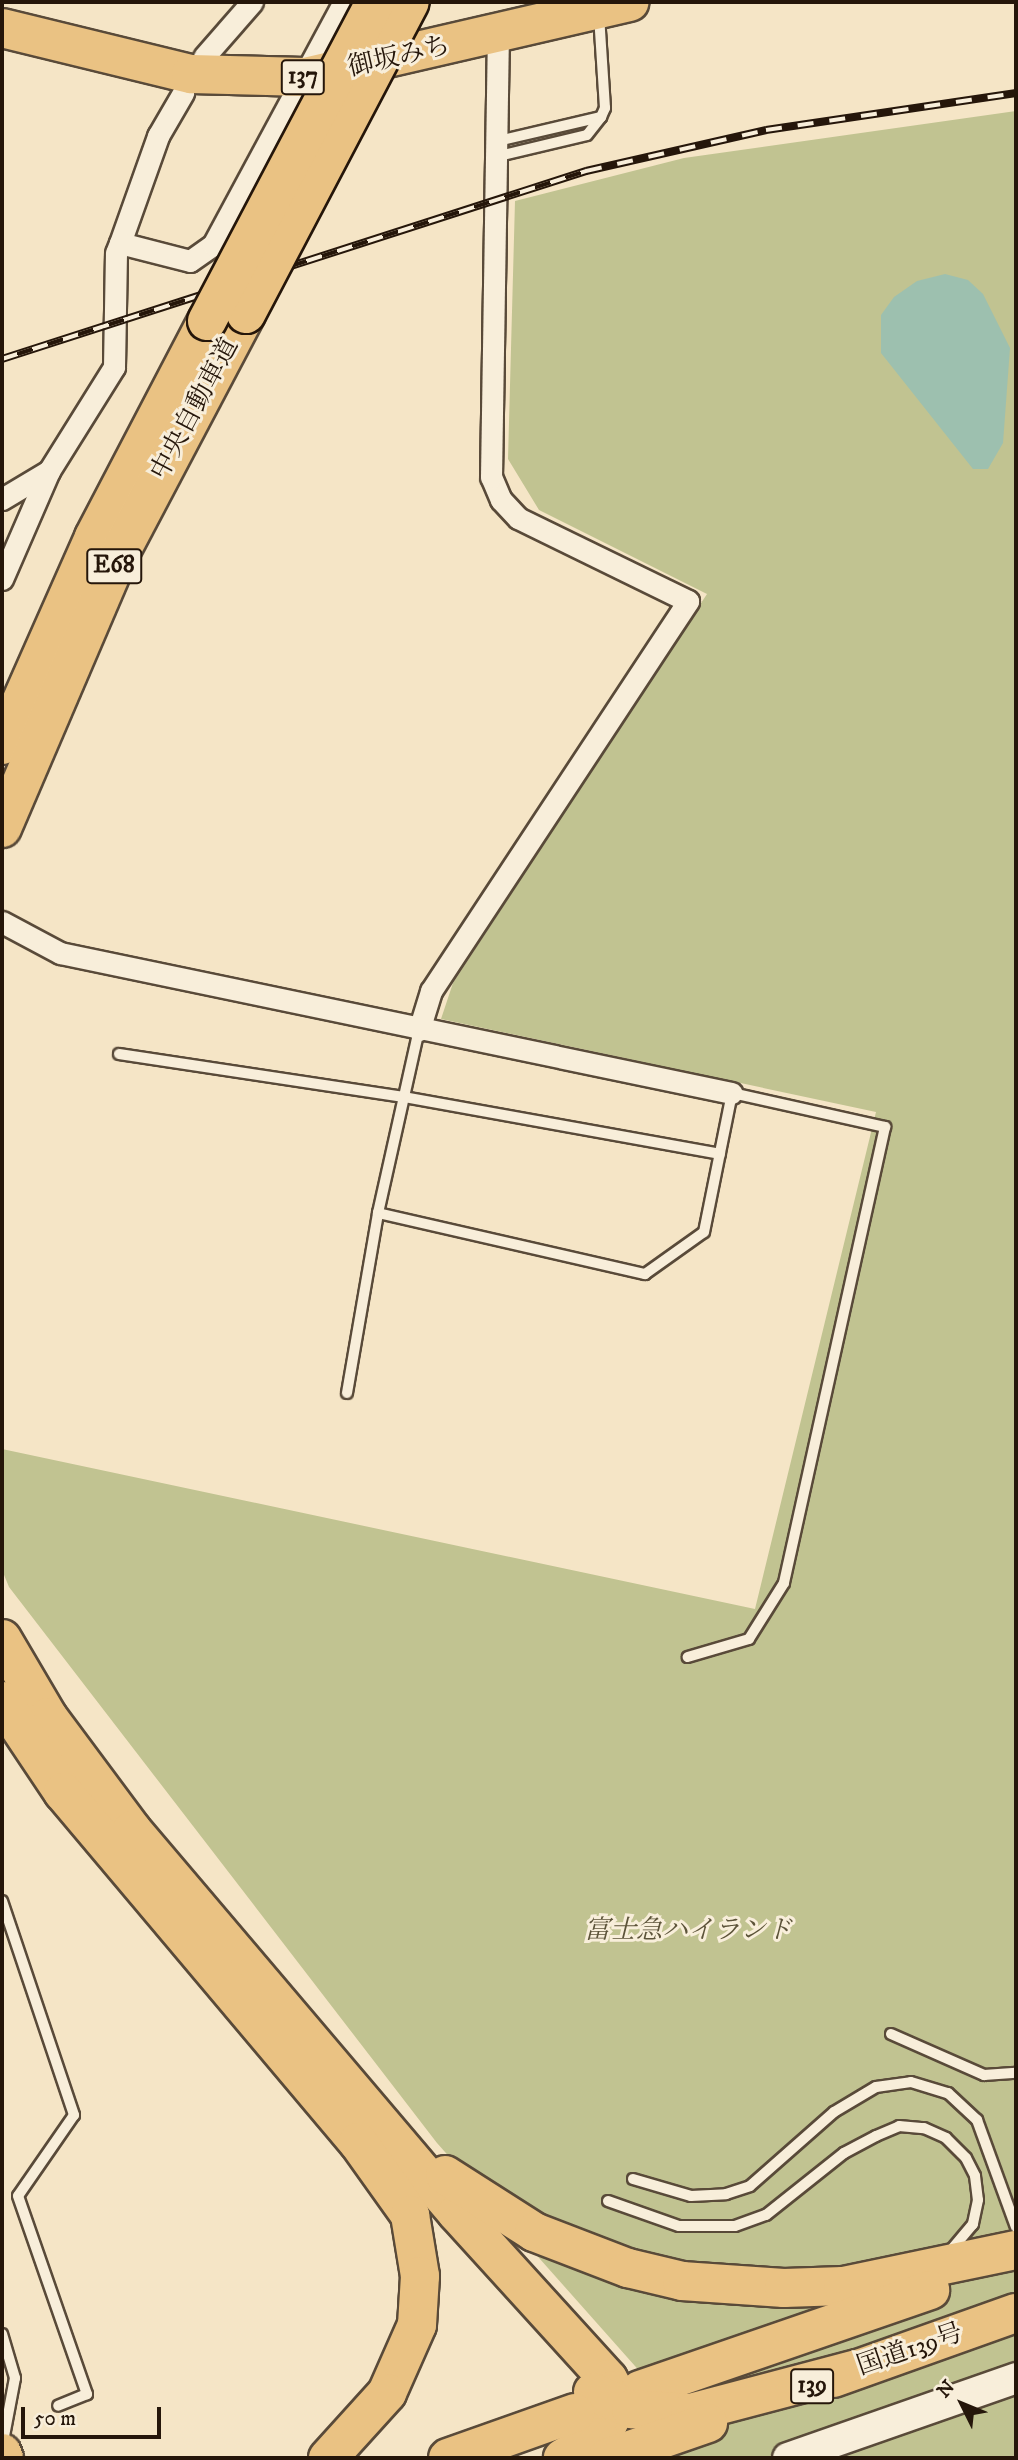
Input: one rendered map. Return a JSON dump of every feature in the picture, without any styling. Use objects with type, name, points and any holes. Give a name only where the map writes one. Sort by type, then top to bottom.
[{"type":"highway","name":"中央自動車道","points":[[2,745],[94,537],[375,2]]},
{"type":"highway","name":"中央自動車道","points":[[2,828],[121,551],[410,2]]},
{"type":"highway","name":"御坂みち","points":[[2,28],[191,74],[305,77],[614,5]]},
{"type":"highway","points":[[2,704],[53,592],[147,434]]},
{"type":"highway","points":[[2,1639],[48,1717],[132,1830],[376,2138],[410,2215],[418,2245],[421,2298],[407,2355],[387,2393],[328,2458]]},
{"type":"highway","points":[[2,1701],[63,1793],[376,2138],[457,2213],[603,2372],[614,2390],[650,2413],[690,2413],[857,2369]]},
{"type":"highway","points":[[376,2138],[534,2232],[628,2268],[682,2281],[784,2288],[843,2286],[1016,2250]]},
{"type":"highway","name":"国道139号","points":[[627,2396],[1016,2263]]},
{"type":"highway","name":"国道139号","points":[[607,2458],[1016,2313]]},
{"type":"highway","points":[[562,2458],[599,2437],[627,2396]]},
{"type":"highway","points":[[448,2458],[575,2413]]},
{"type":"highway","points":[[2,2452],[4,2458]]},
{"type":"main road","points":[[788,2458],[1016,2378]]},
{"type":"street","points":[[204,57],[252,2]]},
{"type":"street","points":[[120,243],[190,261],[213,245],[344,2]]},
{"type":"street","points":[[419,1030],[431,991],[688,601],[518,518],[501,500],[491,477],[498,32]]},
{"type":"street","points":[[2,579],[50,471],[114,367],[116,253],[158,135],[183,93]]},
{"type":"street","points":[[2,499],[50,471]]},
{"type":"street","points":[[2,922],[60,953],[732,1094]]},
{"type":"lane","points":[[498,149],[587,135],[605,108],[601,48],[614,5]]},
{"type":"lane","points":[[347,1393],[378,1213],[419,1030]]},
{"type":"lane","points":[[119,1054],[404,1097],[720,1154]]},
{"type":"lane","points":[[378,1213],[645,1275],[704,1232],[732,1094],[885,1127],[784,1583],[749,1639],[688,1657]]},
{"type":"lane","points":[[2,1901],[74,2115],[18,2196],[87,2394],[58,2406]]},
{"type":"lane","points":[[891,2034],[984,2075],[1016,2073]]},
{"type":"lane","points":[[634,2179],[691,2196],[726,2194],[750,2186],[834,2112],[876,2087],[911,2081],[948,2093],[977,2120],[996,2165],[1016,2227]]},
{"type":"lane","points":[[608,2201],[680,2226],[735,2225],[766,2215],[844,2154],[876,2136],[899,2126],[924,2128],[946,2138],[966,2158],[975,2176],[978,2200],[965,2238],[913,2273]]},
{"type":"lane","points":[[2,2334],[15,2378],[2,2452]]},
{"type":"green space","name":"富士急ハイランド","points":[[1016,111],[1016,2458],[652,2458],[698,2437],[437,2143],[9,1587],[2,1570],[2,1449],[755,1609],[876,1112],[441,1019],[453,983],[707,594],[539,510],[508,459],[515,201],[684,158]]},
{"type":"shaded area","points":[[945,274],[968,280],[983,294],[1010,348],[1003,443],[988,469],[973,469],[881,353],[881,315],[894,297],[917,281]]},
{"type":"railway","points":[[2,359],[586,171],[766,130],[1016,93]]}]
